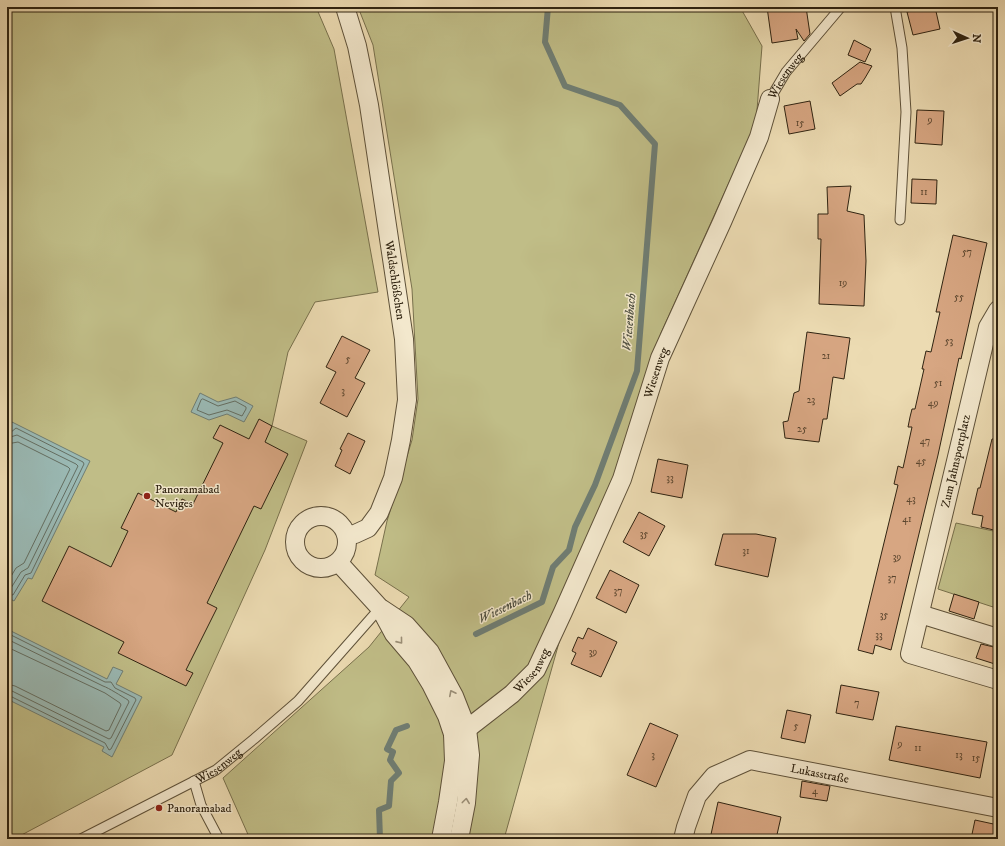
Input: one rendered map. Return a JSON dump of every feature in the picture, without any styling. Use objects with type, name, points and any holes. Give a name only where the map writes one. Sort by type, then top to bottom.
[{"type":"street","name":"Waldschlößchen","points":[[345,7],[357,46],[369,105],[404,339],[407,400],[393,478],[379,513],[368,528],[355,534],[347,535]]},
{"type":"street","name":"Wiesenweg","points":[[460,732],[512,694],[536,670],[622,479],[660,358],[759,137],[770,99]]},
{"type":"street","name":"Zum Jahnsportplatz","points":[[998,310],[988,327],[910,654],[998,680]]},
{"type":"street","points":[[323,516],[333,519],[341,525],[347,535],[348,544],[345,554],[339,563],[320,569],[310,567],[301,560],[294,541],[297,531],[303,522],[312,517],[323,516]]},
{"type":"street","points":[[339,563],[380,608],[406,625],[430,652],[454,696],[460,732],[470,755],[466,803],[459,839]]},
{"type":"street","points":[[920,614],[998,638]]},
{"type":"street","points":[[441,839],[460,732]]},
{"type":"street","name":"Lukasstraße","points":[[683,839],[697,796],[714,776],[750,760],[998,808]]},
{"type":"lane","name":"Wiesenweg","points":[[770,99],[786,72],[841,7]]},
{"type":"lane","points":[[895,7],[902,48],[906,112],[900,220]]},
{"type":"lane","name":"Wiesenweg","points":[[81,839],[216,770],[298,701],[380,608]]},
{"type":"lane","points":[[194,781],[201,805],[219,839]]},
{"type":"shaded area","name":"Panoramabad Neviges","points":[[7,7],[316,7],[334,49],[378,292],[315,302],[288,352],[272,426],[307,441],[265,550],[172,755],[14,839],[7,839]]},
{"type":"shaded area","points":[[358,7],[740,7],[762,46],[756,123],[661,333],[637,413],[574,589],[504,839],[250,839],[223,778],[369,647],[409,597],[375,575],[387,521],[412,440],[418,399],[412,289],[373,45]]},
{"type":"shaded area","points":[[956,523],[998,532],[998,593],[993,607],[938,589]]},
{"type":"water","points":[[200,393],[218,402],[236,397],[253,406],[244,422],[227,414],[209,420],[191,412]]},
{"type":"water","points":[[12,422],[90,461],[32,579],[28,578],[14,601],[7,597],[7,432]]},
{"type":"water","points":[[9,630],[107,679],[113,667],[123,671],[116,684],[142,697],[112,757],[102,751],[104,747],[7,699],[7,635]]},
{"type":"building","points":[[767,7],[806,7],[810,34],[804,41],[796,29],[798,39],[772,43]]},
{"type":"building","points":[[935,7],[940,29],[913,35],[907,12]]},
{"type":"building","points":[[854,40],[871,49],[865,62],[848,55]]},
{"type":"building","points":[[860,62],[872,66],[861,84],[857,84],[840,96],[832,83]]},
{"type":"building","points":[[810,101],[815,129],[789,134],[784,106]]},
{"type":"building","points":[[917,110],[944,111],[942,145],[915,143]]},
{"type":"building","points":[[912,179],[937,180],[936,204],[911,203]]},
{"type":"building","points":[[851,186],[847,211],[864,215],[866,261],[864,306],[819,304],[821,239],[818,239],[818,214],[828,214],[827,187]]},
{"type":"building","points":[[953,235],[987,243],[961,359],[959,358],[938,455],[891,650],[875,645],[873,654],[858,650],[898,485],[894,484],[898,466],[903,468],[912,427],[908,427],[912,409],[915,409],[924,369],[922,369],[926,351],[931,352],[940,312],[936,312]]},
{"type":"building","points":[[807,332],[850,338],[844,379],[833,377],[827,419],[823,419],[819,442],[785,438],[783,422],[788,421],[794,393],[799,391]]},
{"type":"building","points":[[342,336],[370,350],[355,378],[365,383],[347,417],[320,403],[336,372],[326,367]]},
{"type":"building","points":[[259,419],[272,426],[265,442],[288,454],[261,509],[254,506],[207,603],[217,608],[186,670],[193,673],[186,686],[118,653],[124,642],[42,601],[69,546],[111,567],[128,531],[121,528],[138,493],[176,512],[182,499],[193,504],[223,443],[213,438],[220,425],[249,439]]},
{"type":"building","points":[[348,433],[365,441],[350,474],[335,466],[342,450],[340,449]]},
{"type":"building","points":[[992,439],[998,439],[998,531],[981,527],[983,516],[972,514]]},
{"type":"building","points":[[658,459],[688,465],[682,498],[651,492]]},
{"type":"building","points":[[639,512],[665,526],[649,556],[623,542]]},
{"type":"building","points":[[723,534],[756,534],[776,538],[768,577],[715,565]]},
{"type":"building","points":[[610,570],[639,585],[626,613],[596,598]]},
{"type":"building","points":[[954,594],[979,602],[974,619],[949,611]]},
{"type":"building","points":[[588,628],[617,642],[601,677],[571,664],[576,653],[572,651],[578,637],[583,639]]},
{"type":"building","points":[[981,644],[998,648],[998,665],[976,658]]},
{"type":"building","points":[[841,685],[879,692],[873,720],[836,713]]},
{"type":"building","points":[[787,710],[811,715],[805,743],[781,738]]},
{"type":"building","points":[[650,723],[678,735],[656,787],[627,775]]},
{"type":"building","points":[[896,726],[987,742],[980,778],[889,760]]},
{"type":"building","points":[[802,781],[830,786],[827,801],[800,797]]},
{"type":"building","points":[[718,802],[781,817],[776,839],[710,839]]},
{"type":"building","points":[[975,820],[998,825],[998,839],[971,839]]},
{"type":"waterway","name":"Wiesenbach","points":[[476,634],[542,602],[553,567],[569,550],[575,527],[595,485],[637,371],[655,144],[620,105],[565,86],[545,42],[548,7]]},
{"type":"waterway","name":"Wiesenbach","points":[[380,839],[379,810],[389,806],[391,781],[399,773],[390,760],[393,752],[387,749],[396,730],[407,726]]},
{"type":"place","name":"Panoramabad Neviges","points":[[147,496]]},
{"type":"place","name":"Panoramabad","points":[[159,808]]}]
